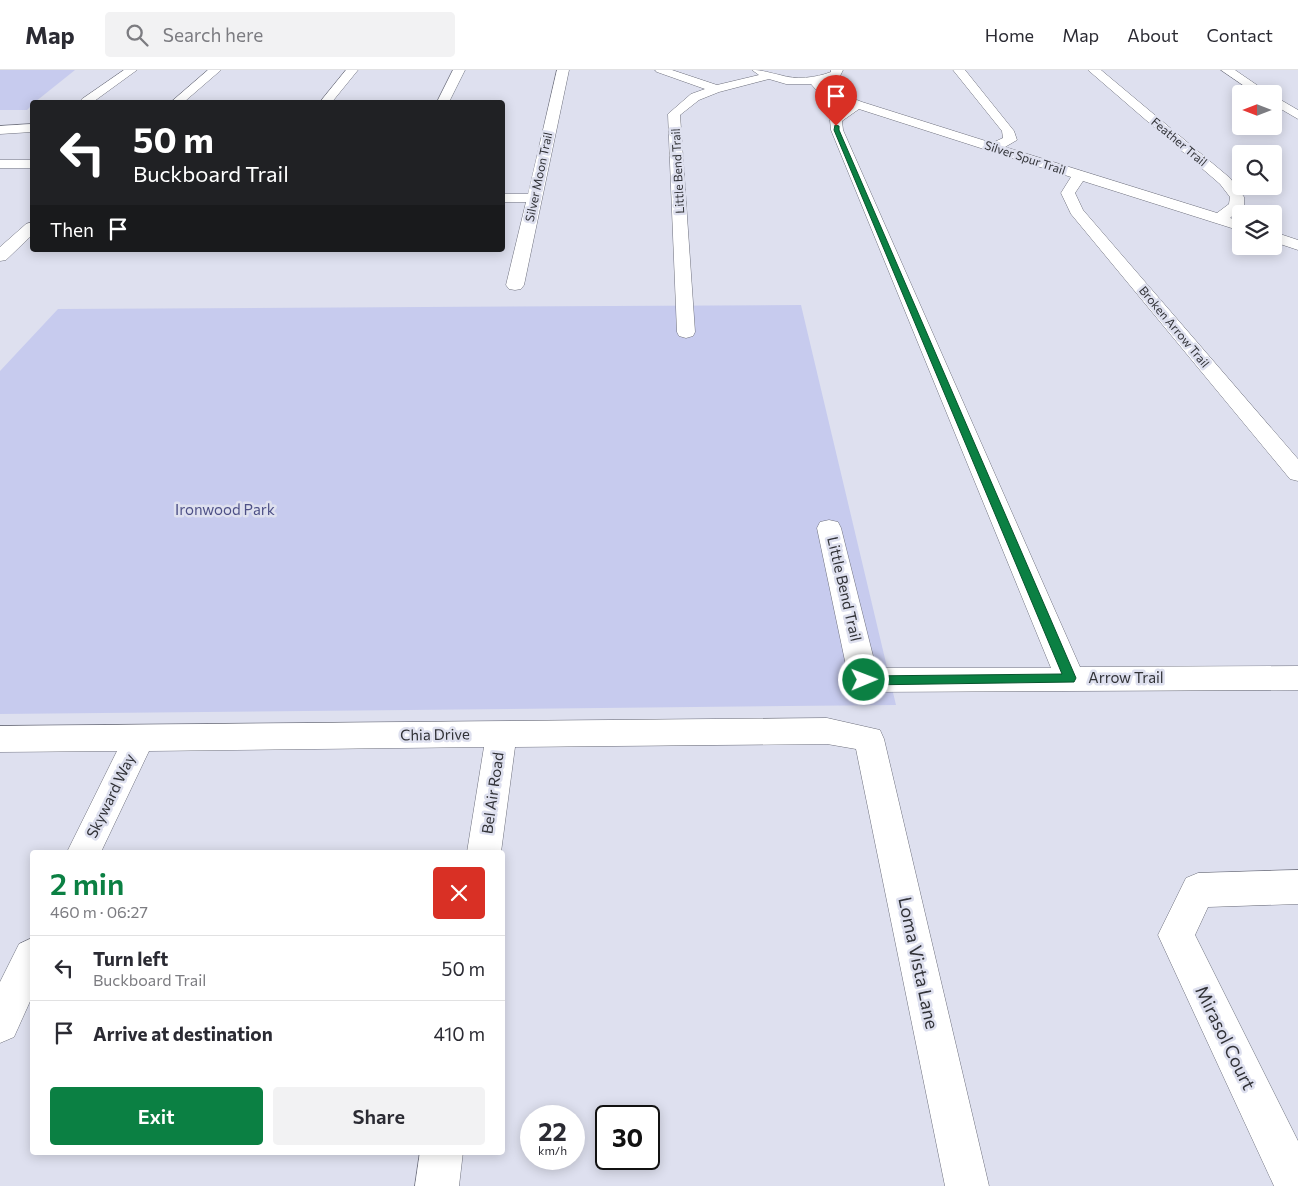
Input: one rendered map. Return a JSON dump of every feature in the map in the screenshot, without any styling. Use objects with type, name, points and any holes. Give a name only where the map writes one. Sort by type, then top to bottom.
[{"type":"street","points":[[89,100],[131,70]]},
{"type":"street","points":[[179,100],[215,70]]},
{"type":"street","points":[[328,100],[352,70]]},
{"type":"street","points":[[444,100],[459,70]]},
{"type":"street","name":"Silver Moon Trail","points":[[515,285],[563,70]]},
{"type":"street","points":[[661,70],[716,89]]},
{"type":"street","points":[[763,73],[797,81],[827,78],[836,74],[837,70]]},
{"type":"street","points":[[959,70],[1008,131],[1010,140],[994,147]]},
{"type":"street","name":"Feather Trail","points":[[1094,70],[1225,181],[1237,197],[1236,206],[1219,219]]},
{"type":"street","points":[[1227,70],[1250,85]]},
{"type":"street","name":"Little Bend Trail","points":[[686,332],[674,114],[695,98],[716,89],[738,85],[763,73]]},
{"type":"street","name":"Silver Spur Trail","points":[[813,80],[822,90],[858,105],[1232,223]]},
{"type":"street","points":[[858,105],[845,112],[836,120],[836,130],[1070,678]]},
{"type":"street","points":[[1282,105],[1298,115]]},
{"type":"street","points":[[0,130],[30,128]]},
{"type":"street","points":[[0,164],[30,164]]},
{"type":"street","points":[[0,174],[15,164]]},
{"type":"street","name":"Broken Arrow Trail","points":[[1080,176],[1072,184],[1068,193],[1076,211],[1298,474]]},
{"type":"street","points":[[505,198],[535,198]]},
{"type":"street","points":[[0,256],[30,230]]},
{"type":"street","points":[[1282,239],[1298,244]]},
{"type":"street","name":"Little Bend Trail","points":[[830,528],[864,680]]},
{"type":"street","name":"Arrow Trail","points":[[864,680],[1298,678]]},
{"type":"street","name":"Chia Drive","points":[[0,739],[827,731],[869,739]]},
{"type":"street","name":"Bel Air Road","points":[[484,850],[501,734]]},
{"type":"street","name":"Skyward Way","points":[[85,850],[139,739]]},
{"type":"street","name":"Loma Vista Lane","points":[[869,739],[967,1186]]},
{"type":"street","name":"Mirasol Court","points":[[1297,1186],[1176,935],[1198,890],[1298,887]]},
{"type":"street","points":[[0,1024],[30,961]]},
{"type":"street","points":[[437,1186],[442,1155]]},
{"type":"green space","points":[[0,70],[75,70],[38,100],[30,100],[30,107],[27,110],[0,110]]},
{"type":"green space","name":"Ironwood Park","points":[[801,305],[896,705],[0,714],[0,371],[58,309]]},
{"type":"route","points":[[836,126],[836,130],[1070,678],[864,680]]}]
